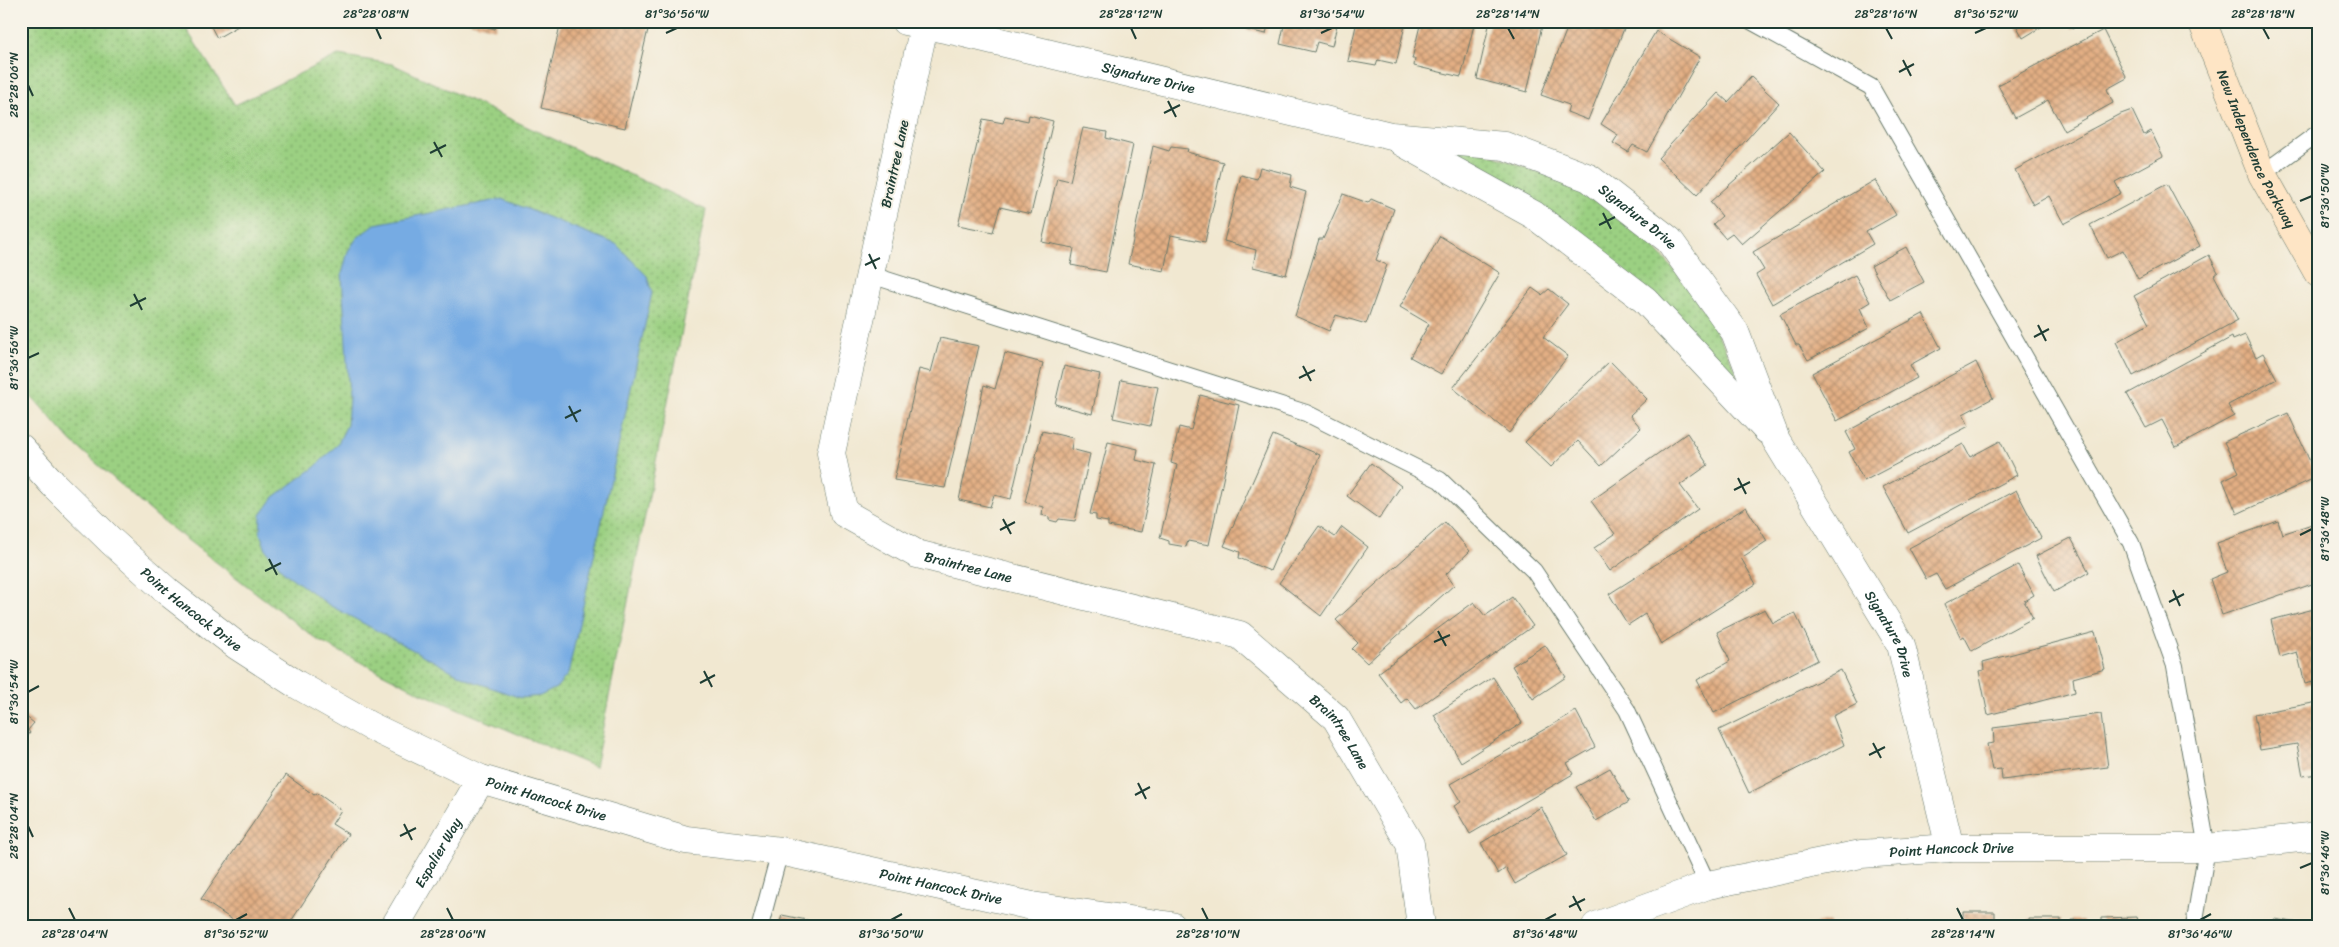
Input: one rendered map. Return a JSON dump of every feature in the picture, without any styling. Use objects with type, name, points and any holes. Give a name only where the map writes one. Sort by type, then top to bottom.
[{"type":"street","name":"New Independence Parkway","points":[[2202,21],[2262,174],[2318,273]]},
{"type":"street","name":"Signature Drive","points":[[914,24],[956,26],[1392,136],[1505,146],[1588,178],[1669,240],[1734,332],[1776,440],[1901,645],[1950,848]]},
{"type":"street","name":"Braintree Lane","points":[[914,24],[871,275],[831,453],[844,513],[918,554],[1240,635],[1336,718],[1410,844],[1421,926]]},
{"type":"street","name":"Signature Drive","points":[[1392,136],[1534,215],[1645,300],[1776,440]]},
{"type":"street","name":"Point Hancock Drive","points":[[21,448],[54,485],[111,541],[169,593],[236,644],[296,684],[370,726],[481,778],[686,840],[780,851],[1032,906],[1172,926]]},
{"type":"street","name":"Espalier Way","points":[[395,926],[481,778]]},
{"type":"street","name":"Point Hancock Drive","points":[[1596,926],[1708,886],[1861,854],[1950,848],[2207,848],[2318,836]]},
{"type":"lane","points":[[1751,21],[1870,87],[2132,543],[2175,666],[2207,848],[2194,926]]},
{"type":"lane","points":[[2262,174],[2318,133]]},
{"type":"lane","points":[[871,275],[1306,413],[1440,480],[1534,571],[1627,710],[1708,886]]},
{"type":"lane","points":[[760,926],[780,851]]},
{"type":"green space","points":[[21,21],[181,21],[235,105],[338,55],[392,64],[706,210],[595,767],[421,693],[319,641],[160,519],[71,441],[21,384]]},
{"type":"green space","points":[[1439,145],[1476,149],[1568,183],[1609,209],[1649,242],[1678,274],[1710,319],[1736,370],[1736,374],[1732,376],[1517,198]]},
{"type":"water","points":[[502,199],[616,244],[647,276],[652,293],[568,674],[556,688],[540,696],[521,698],[469,680],[329,605],[285,573],[266,550],[260,533],[261,515],[274,497],[315,467],[337,445],[347,425],[349,397],[342,274],[348,251],[357,238],[375,224]]},
{"type":"building","points":[[208,21],[247,21],[217,38]]},
{"type":"building","points":[[465,21],[498,21],[495,29]]},
{"type":"building","points":[[561,21],[650,21],[625,128],[541,108]]},
{"type":"building","points":[[1187,21],[1203,21],[1202,28],[1186,25]]},
{"type":"building","points":[[1216,21],[1269,21],[1266,34],[1216,23]]},
{"type":"building","points":[[1285,21],[1338,21],[1332,46],[1317,42],[1314,52],[1280,44]]},
{"type":"building","points":[[1357,21],[1406,21],[1396,64],[1378,60],[1376,66],[1348,61]]},
{"type":"building","points":[[1421,21],[1475,21],[1461,77],[1414,66],[1415,59],[1412,59]]},
{"type":"building","points":[[1490,21],[1543,21],[1527,92],[1477,79]]},
{"type":"building","points":[[1570,21],[1627,21],[1588,120],[1567,112],[1569,105],[1541,95]]},
{"type":"building","points":[[2014,21],[2051,21],[2023,38]]},
{"type":"building","points":[[2068,21],[2084,21],[2072,29]]},
{"type":"building","points":[[2103,30],[2127,78],[2107,89],[2113,103],[2064,130],[2048,100],[2015,118],[1998,85]]},
{"type":"building","points":[[1656,31],[1700,57],[1647,152],[1633,145],[1628,152],[1613,143],[1618,135],[1601,124]]},
{"type":"building","points":[[1751,77],[1779,103],[1697,195],[1658,158],[1718,93],[1728,102]]},
{"type":"building","points":[[2132,110],[2144,135],[2151,131],[2163,156],[2115,182],[2121,193],[2064,224],[2049,196],[2033,205],[2015,170],[2118,115]]},
{"type":"building","points":[[1029,115],[1053,121],[1031,214],[1000,207],[993,232],[958,225],[983,119],[1003,123],[1005,116],[1028,121]]},
{"type":"building","points":[[1083,128],[1107,132],[1106,138],[1133,145],[1106,272],[1071,265],[1074,248],[1042,242],[1057,178],[1070,181]]},
{"type":"building","points":[[1789,132],[1825,172],[1742,244],[1732,233],[1725,238],[1713,224],[1722,216],[1710,202]]},
{"type":"building","points":[[1153,146],[1169,151],[1171,147],[1188,149],[1187,152],[1223,162],[1205,242],[1171,235],[1164,271],[1128,264]]},
{"type":"building","points":[[1260,167],[1292,175],[1290,187],[1306,192],[1286,275],[1253,267],[1256,250],[1224,241],[1241,175],[1257,179]]},
{"type":"building","points":[[1875,180],[1896,215],[1866,232],[1873,244],[1772,304],[1756,275],[1764,270],[1753,252]]},
{"type":"building","points":[[2167,184],[2200,246],[2138,279],[2123,250],[2107,258],[2090,225]]},
{"type":"building","points":[[1343,194],[1368,203],[1371,199],[1394,209],[1376,260],[1387,265],[1366,324],[1336,315],[1329,331],[1295,316],[1319,239],[1323,239]]},
{"type":"building","points":[[1440,236],[1500,273],[1441,374],[1410,357],[1429,324],[1400,307]]},
{"type":"building","points":[[1906,247],[1924,282],[1890,300],[1871,266]]},
{"type":"building","points":[[2209,255],[2218,272],[2214,275],[2238,320],[2133,376],[2116,342],[2149,324],[2134,296]]},
{"type":"building","points":[[1855,275],[1870,302],[1860,308],[1869,328],[1808,360],[1799,345],[1796,345],[1780,314]]},
{"type":"building","points":[[1532,288],[1542,295],[1549,289],[1568,304],[1543,337],[1568,356],[1509,433],[1453,388]]},
{"type":"building","points":[[1923,314],[1941,348],[1910,365],[1917,378],[1837,421],[1812,373]]},
{"type":"building","points":[[2245,335],[2256,357],[2263,353],[2277,379],[2228,405],[2234,416],[2176,447],[2162,420],[2146,428],[2127,394],[2232,337],[2233,340]]},
{"type":"building","points":[[940,338],[979,346],[945,488],[894,480],[919,369],[931,372]]},
{"type":"building","points":[[1005,353],[1043,363],[1011,499],[994,495],[990,507],[959,500],[984,385],[995,389]]},
{"type":"building","points":[[1610,361],[1647,399],[1630,415],[1641,428],[1601,466],[1578,441],[1551,467],[1525,442]]},
{"type":"building","points":[[1976,362],[1993,398],[1963,414],[1969,426],[1864,481],[1849,452],[1855,449],[1846,432]]},
{"type":"building","points":[[1064,366],[1100,374],[1092,414],[1055,404]]},
{"type":"building","points":[[1121,380],[1158,387],[1150,426],[1113,418]]},
{"type":"building","points":[[1200,395],[1239,405],[1209,545],[1188,541],[1186,547],[1169,544],[1169,541],[1160,538],[1177,465],[1171,463],[1179,427],[1191,430]]},
{"type":"building","points":[[2288,413],[2317,477],[2237,514],[2223,480],[2239,472],[2224,442]]},
{"type":"building","points":[[1042,431],[1073,438],[1071,449],[1090,454],[1075,521],[1059,519],[1057,522],[1049,520],[1049,517],[1042,515],[1043,507],[1025,502]]},
{"type":"building","points":[[1687,433],[1708,465],[1680,485],[1698,509],[1610,571],[1594,548],[1615,534],[1591,501]]},
{"type":"building","points":[[1273,435],[1320,455],[1270,571],[1239,558],[1240,552],[1224,546]]},
{"type":"building","points":[[2000,441],[2017,475],[1908,533],[1883,487],[1963,444],[1970,457]]},
{"type":"building","points":[[1108,442],[1138,449],[1136,460],[1156,465],[1141,532],[1108,526],[1108,522],[1096,520],[1096,515],[1090,514]]},
{"type":"building","points":[[1371,463],[1401,486],[1379,519],[1347,496]]},
{"type":"building","points":[[2016,490],[2041,538],[1945,589],[1936,574],[1926,579],[1909,548]]},
{"type":"building","points":[[1746,507],[1767,541],[1741,558],[1756,584],[1661,644],[1645,614],[1628,625],[1609,594]]},
{"type":"building","points":[[2278,521],[2282,534],[2318,522],[2318,582],[2222,615],[2210,579],[2227,572],[2217,543]]},
{"type":"building","points":[[1445,522],[1470,551],[1446,574],[1454,585],[1367,663],[1352,649],[1358,643],[1336,620]]},
{"type":"building","points":[[1319,526],[1335,537],[1342,527],[1368,547],[1321,616],[1279,583]]},
{"type":"building","points":[[2071,538],[2089,572],[2054,592],[2036,556]]},
{"type":"building","points":[[2018,565],[2034,595],[2024,601],[2033,618],[1972,651],[1964,636],[1961,638],[1944,604]]},
{"type":"building","points":[[1512,597],[1533,626],[1416,709],[1407,698],[1401,703],[1378,673],[1474,602],[1485,616]]},
{"type":"building","points":[[2318,608],[2318,681],[2305,684],[2297,652],[2280,657],[2271,620]]},
{"type":"building","points":[[1765,609],[1773,623],[1795,613],[1818,660],[1714,713],[1697,680],[1730,661],[1717,632]]},
{"type":"building","points":[[2095,632],[2105,669],[2073,678],[2075,692],[1988,715],[1979,671],[1984,670],[1983,662]]},
{"type":"building","points":[[1545,645],[1566,677],[1533,699],[1512,666]]},
{"type":"building","points":[[1841,670],[1857,704],[1833,716],[1844,745],[1749,793],[1719,730]]},
{"type":"building","points":[[1493,677],[1522,723],[1461,762],[1434,715]]},
{"type":"building","points":[[2318,702],[2318,774],[2303,776],[2297,744],[2260,750],[2254,714]]},
{"type":"building","points":[[1576,711],[1595,747],[1567,763],[1573,774],[1470,834],[1454,806],[1461,802],[1450,784]]},
{"type":"building","points":[[21,713],[34,723],[28,730],[30,733],[21,744]]},
{"type":"building","points":[[2101,714],[2108,767],[2002,780],[2001,769],[1992,770],[1987,744],[1994,743],[1993,728]]},
{"type":"building","points":[[1610,768],[1629,802],[1596,821],[1576,787]]},
{"type":"building","points":[[286,775],[314,795],[317,793],[341,810],[332,824],[348,834],[288,926],[242,926],[201,899]]},
{"type":"building","points":[[1541,807],[1567,855],[1515,884],[1506,868],[1498,874],[1481,843]]},
{"type":"building","points":[[1963,912],[1995,912],[1995,920],[2015,920],[2015,926],[1963,926]]},
{"type":"building","points":[[782,915],[831,925],[779,926]]},
{"type":"building","points":[[2137,917],[2138,921],[2154,920],[2154,926],[2101,926],[2101,918]]},
{"type":"building","points":[[2029,919],[2061,919],[2061,926],[2029,926]]},
{"type":"building","points":[[2274,919],[2312,925],[2312,926],[2273,926]]},
{"type":"building","points":[[2071,920],[2083,920],[2083,926],[2071,926]]},
{"type":"building","points":[[1829,921],[1830,926],[1809,926],[1809,925]]},
{"type":"building","points":[[1909,922],[1910,926],[1895,926],[1895,923]]}]
